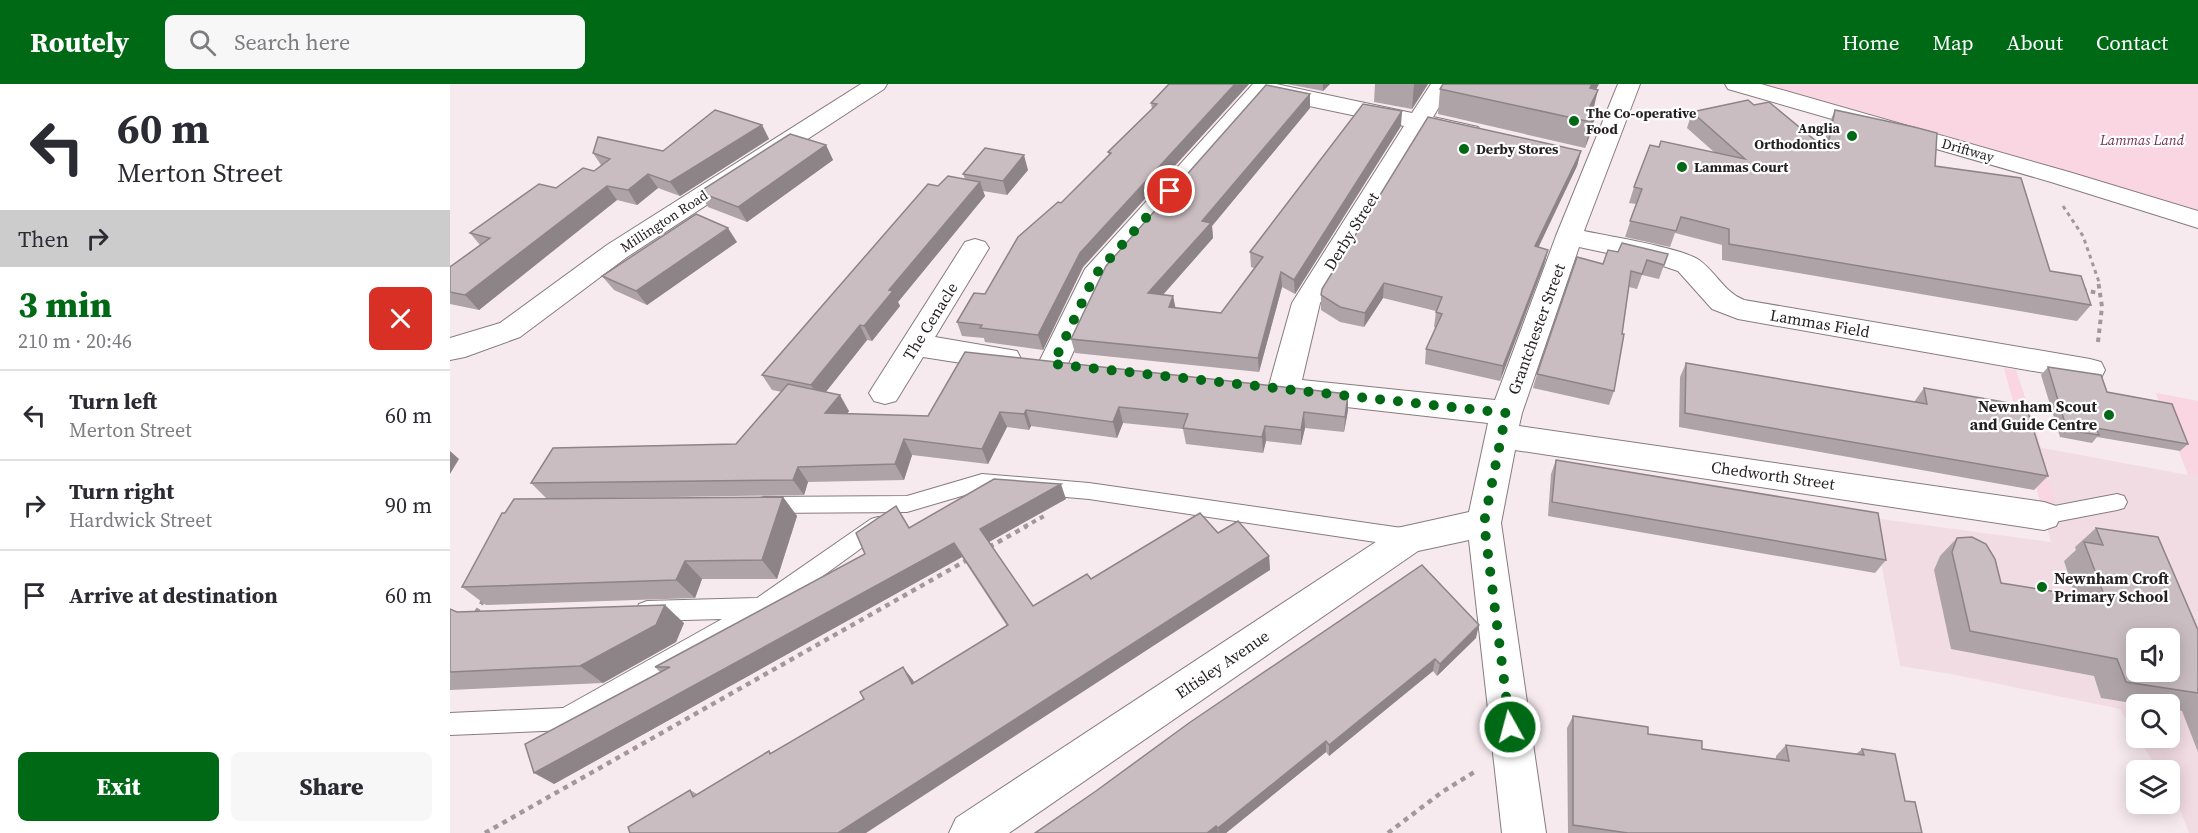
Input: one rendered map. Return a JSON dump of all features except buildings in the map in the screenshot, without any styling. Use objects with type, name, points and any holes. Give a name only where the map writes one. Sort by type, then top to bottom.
[{"type":"street","name":"Millington Road","points":[[450,349],[454,350],[510,330],[618,251],[876,84]]},
{"type":"street","name":"Derby Street","points":[[1272,387],[1306,303],[1442,84]]},
{"type":"street","name":"Grantchester Street","points":[[1524,833],[1484,523],[1504,424],[1569,236],[1589,159],[1629,84]]},
{"type":"street","name":"Driftway","points":[[1736,84],[2060,177],[2198,220]]},
{"type":"street","points":[[1053,364],[1095,275],[1263,87],[1487,135]]},
{"type":"street","name":"Lammas Field","points":[[1569,236],[1659,256],[1688,265],[1722,303],[1738,309],[2090,370]]},
{"type":"street","name":"The Cenacle","points":[[885,393],[975,248]]},
{"type":"street","points":[[916,345],[965,354],[1088,368]]},
{"type":"street","name":"Chedworth Street","points":[[1272,387],[2044,516]]},
{"type":"street","name":"Eltisley Avenue","points":[[970,833],[1409,538],[1484,523]]},
{"type":"lane","points":[[749,506],[908,504],[982,482],[1089,491],[1409,538]]},
{"type":"lane","points":[[2044,516],[2117,502]]},
{"type":"lane","points":[[450,724],[566,718],[761,608],[908,504]]},
{"type":"lane","points":[[622,612],[761,608]]},
{"type":"path","points":[[2058,200],[2077,223],[2097,266],[2103,325],[2090,370]]},
{"type":"path","points":[[2076,289],[2099,293]]},
{"type":"path","points":[[985,550],[1089,491]]},
{"type":"path","points":[[485,833],[975,556]]},
{"type":"path","points":[[474,616],[489,589]]},
{"type":"path","points":[[1388,833],[1442,792],[1513,750]]},
{"type":"shaded area","name":"Newnham Croft Primary School","points":[[2156,393],[2198,401],[2198,833],[2189,833],[2180,809],[2180,760],[2152,760],[2144,748],[2180,748],[2180,694],[2126,694],[2126,719],[2120,709],[1951,674],[1900,666],[1873,518],[2051,542],[2026,445],[2188,475]]},
{"type":"green space","name":"Lammas Land","points":[[1757,84],[2198,84],[2198,215]]},
{"type":"green space","points":[[2004,368],[2016,370],[2037,433],[2056,507],[2042,509]]},
{"type":"green space","points":[[2156,393],[2198,401],[2198,476],[2189,475]]},
{"type":"place","name":"The Co-operative Food","points":[[1574,121]]},
{"type":"place","name":"Anglia Orthodontics","points":[[1852,136]]},
{"type":"place","name":"Derby Stores","points":[[1464,149]]},
{"type":"place","name":"Lammas Court","points":[[1682,167]]},
{"type":"place","name":"Newnham Scout and Guide Centre","points":[[2109,415]]},
{"type":"place","name":"Newnham Croft Primary School","points":[[2042,587]]},
{"type":"route","points":[[1170,191],[1095,275],[1053,364],[1506,413],[1484,523],[1510,727]]}]
